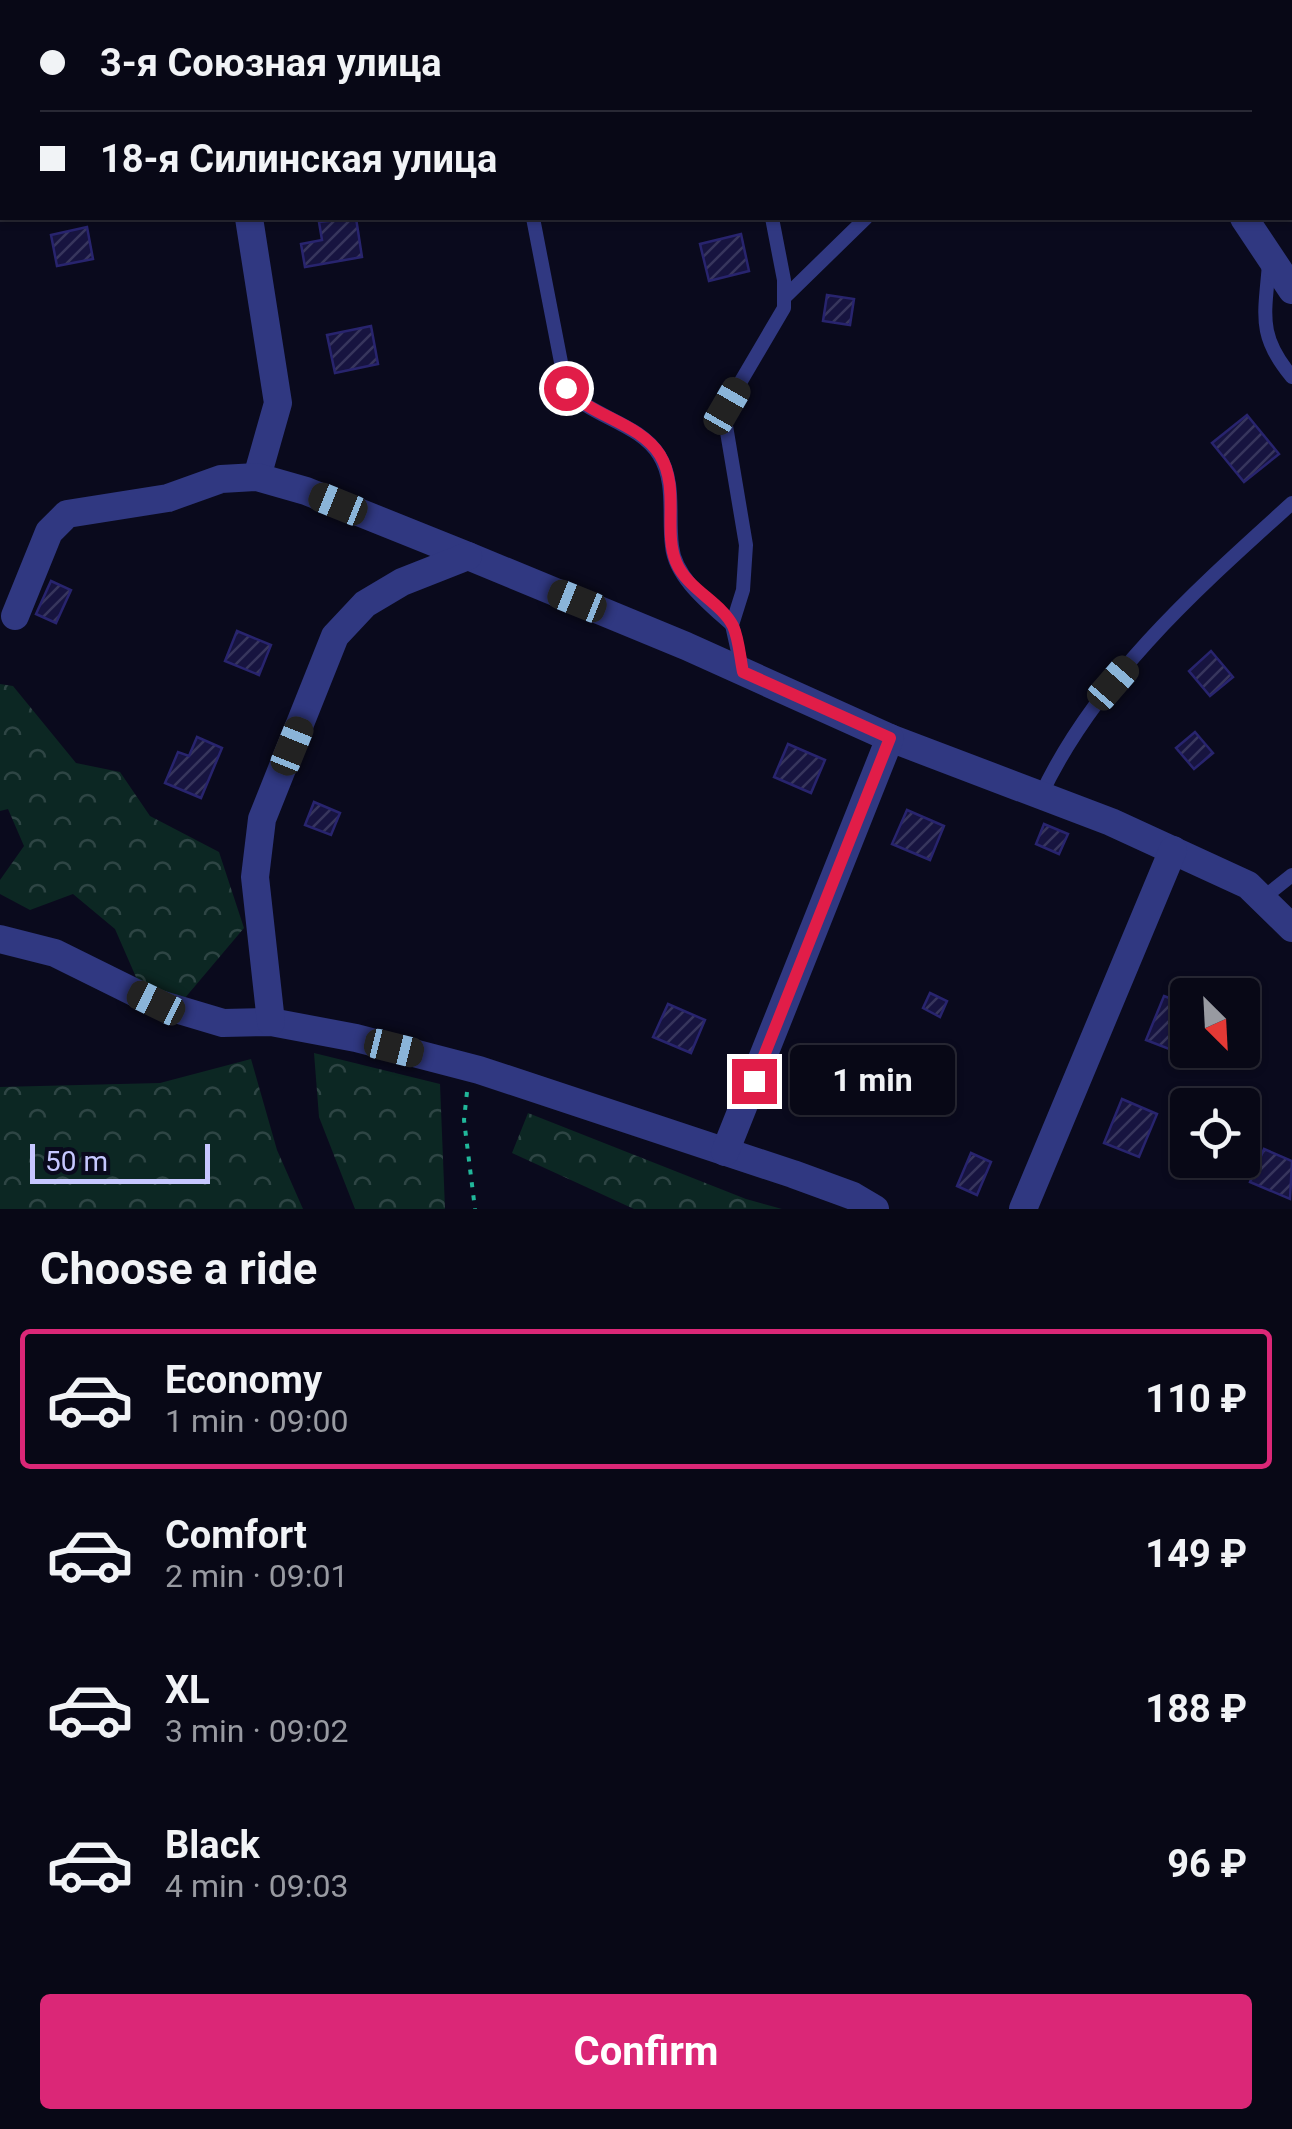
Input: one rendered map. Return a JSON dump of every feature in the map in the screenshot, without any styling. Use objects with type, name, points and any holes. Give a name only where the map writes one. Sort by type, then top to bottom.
[{"type":"street","points":[[249,220],[278,403],[257,478]]},
{"type":"street","points":[[1246,220],[1281,251],[1292,290]]},
{"type":"street","points":[[15,616],[49,532],[68,514],[168,498],[221,478],[257,478],[306,491],[468,556],[890,738],[1173,850],[1248,885],[1292,928]]},
{"type":"street","points":[[271,1022],[256,878],[262,819],[336,636],[365,604],[402,582],[468,556]]},
{"type":"street","points":[[725,1152],[890,738]]},
{"type":"street","points":[[1023,1209],[1173,850]]},
{"type":"street","points":[[0,939],[55,953],[156,1003],[222,1023],[271,1022],[470,1067],[854,1196],[874,1209]]},
{"type":"lane","points":[[533,220],[566,388],[580,404],[639,435],[660,456],[669,486],[672,548],[678,567],[732,624],[743,672]]},
{"type":"lane","points":[[732,624],[743,590],[746,546],[724,420],[727,406],[784,308],[772,220]]},
{"type":"lane","points":[[784,298],[864,220]]},
{"type":"lane","points":[[1281,251],[1262,326],[1278,360],[1292,377]]},
{"type":"lane","points":[[1041,795],[1067,745],[1113,683],[1196,590],[1292,503]]},
{"type":"lane","points":[[1263,898],[1292,875]]},
{"type":"path","points":[[470,1067],[464,1120],[476,1209]]},
{"type":"green space","points":[[0,684],[13,686],[76,763],[120,772],[150,816],[219,852],[244,928],[179,1005],[139,984],[115,929],[73,894],[30,910],[0,894],[0,880],[24,846],[8,809],[0,811]]},
{"type":"green space","points":[[314,1053],[440,1084],[445,1209],[355,1209],[319,1117]]},
{"type":"green space","points":[[251,1059],[277,1150],[303,1209],[0,1209],[0,1087],[160,1083]]},
{"type":"green space","points":[[528,1113],[746,1199],[782,1209],[634,1209],[512,1153]]},
{"type":"building","points":[[356,220],[362,257],[305,267],[301,244],[322,240],[319,222]]},
{"type":"building","points":[[87,227],[93,259],[57,266],[51,235]]},
{"type":"building","points":[[741,234],[749,271],[709,281],[700,244]]},
{"type":"building","points":[[827,295],[854,299],[850,325],[823,321]]},
{"type":"building","points":[[371,326],[378,364],[335,373],[327,335]]},
{"type":"building","points":[[1247,415],[1279,454],[1244,482],[1212,443]]},
{"type":"building","points":[[51,581],[71,590],[56,623],[36,614]]},
{"type":"building","points":[[237,631],[271,645],[259,675],[225,661]]},
{"type":"building","points":[[1211,651],[1233,677],[1210,696],[1189,671]]},
{"type":"building","points":[[1195,732],[1213,753],[1194,769],[1176,748]]},
{"type":"building","points":[[197,737],[222,748],[201,798],[165,783],[178,752],[189,756]]},
{"type":"building","points":[[788,744],[825,760],[811,793],[774,777]]},
{"type":"building","points":[[314,802],[340,813],[331,835],[305,825]]},
{"type":"building","points":[[907,810],[944,826],[930,860],[892,844]]},
{"type":"building","points":[[1044,824],[1068,834],[1059,854],[1036,844]]},
{"type":"building","points":[[930,993],[947,1001],[940,1017],[923,1008]]},
{"type":"building","points":[[1164,996],[1170,998],[1170,1049],[1146,1040]]},
{"type":"building","points":[[668,1004],[705,1020],[691,1053],[653,1037]]},
{"type":"building","points":[[1122,1099],[1157,1114],[1139,1157],[1104,1143]]},
{"type":"building","points":[[1264,1149],[1292,1161],[1290,1199],[1250,1182],[1252,1178],[1260,1178]]},
{"type":"building","points":[[971,1153],[991,1162],[977,1195],[957,1186]]},
{"type":"route","points":[[566,388],[580,404],[639,435],[660,456],[669,486],[672,548],[678,567],[706,601],[732,624],[743,672],[890,738],[754,1081]]}]
